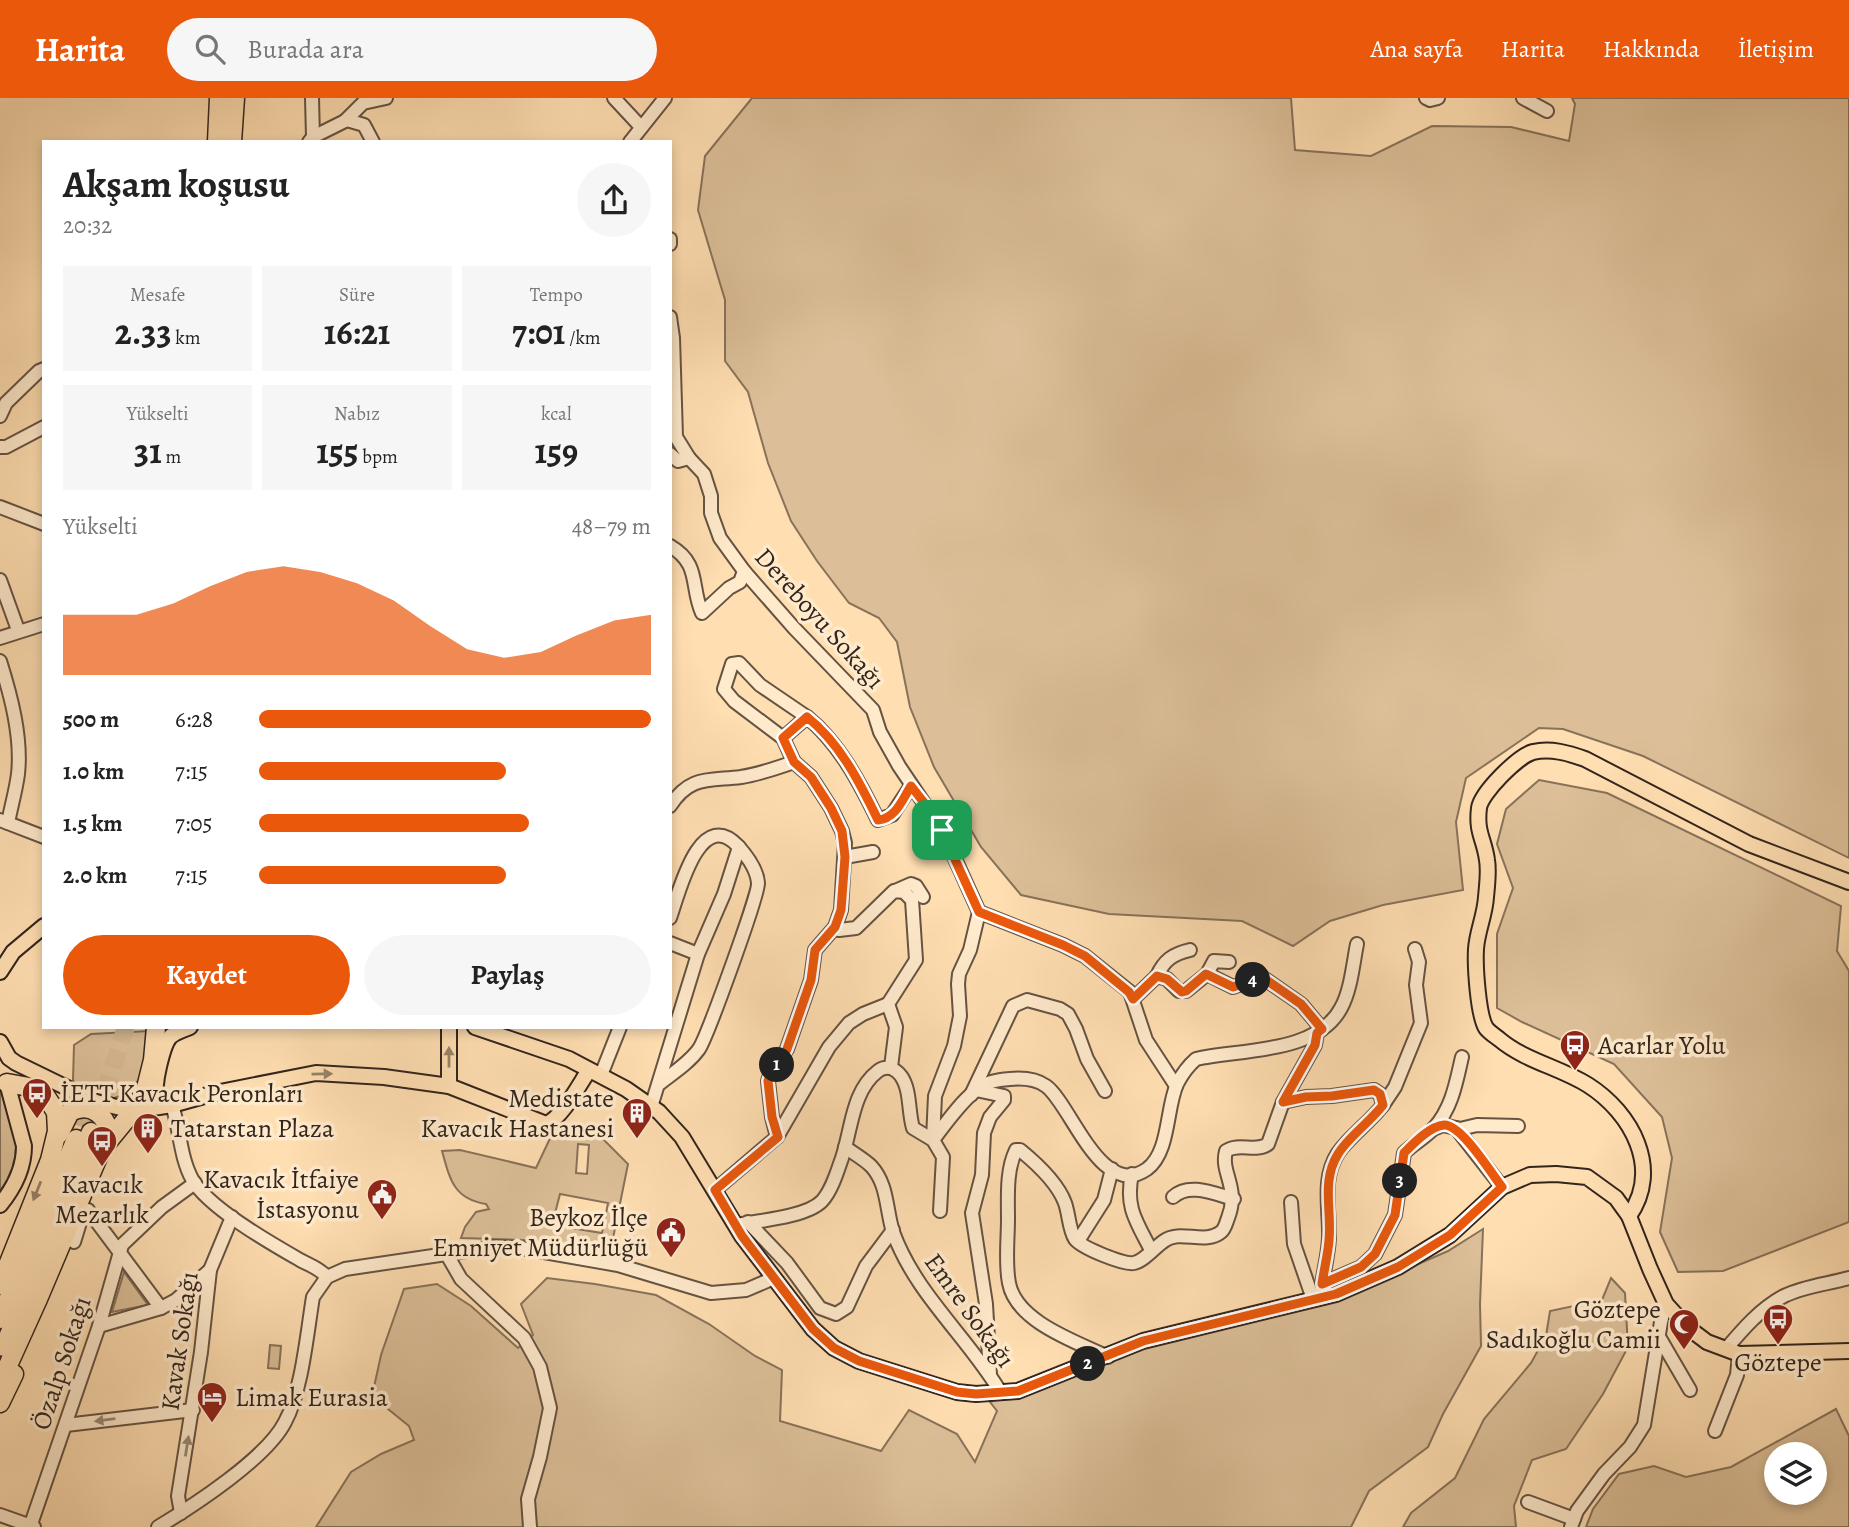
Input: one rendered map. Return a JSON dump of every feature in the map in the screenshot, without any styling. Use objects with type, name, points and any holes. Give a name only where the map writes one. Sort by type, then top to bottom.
[{"type":"highway","points":[[216,140],[219,98]]},
{"type":"highway","points":[[233,140],[235,98]]},
{"type":"highway","points":[[242,140],[244,98]]},
{"type":"highway","points":[[0,1357],[94,1132],[133,1111],[150,1079],[156,1029]]},
{"type":"highway","points":[[3,1083],[37,1091],[49,1100],[57,1120],[56,1141]]},
{"type":"highway","points":[[0,1285],[67,1115],[76,1109],[95,1110],[105,1118],[94,1132],[0,1319]]},
{"type":"highway","points":[[0,1383],[101,1150],[94,1132]]},
{"type":"highway","points":[[0,1403],[33,1333],[38,1299]]},
{"type":"main road","points":[[1629,1216],[1637,1205],[1644,1168],[1640,1146],[1634,1133],[1617,1111],[1588,1085],[1512,1051],[1486,1028],[1478,1000],[1476,950],[1486,900],[1487,860],[1478,829],[1479,804],[1485,792],[1531,752],[1560,751],[1585,759],[1749,844],[1849,882]]},
{"type":"main road","points":[[0,972],[13,952],[42,928]]},
{"type":"main road","points":[[177,1107],[161,1101],[157,1096],[156,1082],[167,1041],[172,1035],[186,1029]]},
{"type":"main road","points":[[449,1029],[449,1086]]},
{"type":"main road","points":[[493,1030],[569,1059],[651,1107],[681,1137],[715,1190],[742,1224],[774,1278],[813,1329],[834,1348],[859,1361],[957,1392],[1001,1394],[1018,1391],[1143,1341],[1318,1294],[1336,1294],[1398,1267],[1450,1235],[1502,1187],[1530,1175],[1587,1177],[1616,1198],[1629,1216],[1666,1304],[1687,1327],[1707,1342],[1732,1351],[1849,1351]]},
{"type":"main road","points":[[0,1042],[9,1058],[16,1063],[96,1102],[133,1111],[177,1107],[215,1093],[317,1073],[384,1077],[449,1086],[546,1124],[552,1122],[595,1072]]},
{"type":"main road","points":[[0,1205],[21,1170],[24,1156],[24,1146],[3,1083],[35,1080],[58,1082]]},
{"type":"street","points":[[312,98],[311,139],[345,121],[363,103],[386,98]]},
{"type":"street","points":[[614,98],[641,127]]},
{"type":"street","points":[[631,140],[665,98]]},
{"type":"street","points":[[1426,98],[1438,98]]},
{"type":"street","points":[[1523,98],[1547,111]]},
{"type":"street","points":[[345,121],[365,125],[372,140]]},
{"type":"street","name":"Dereboyu Sokağı","points":[[672,335],[677,437],[704,474],[711,496],[711,513],[720,538],[744,571],[812,648],[873,710],[880,732],[911,786],[936,818],[979,912]]},
{"type":"street","points":[[0,416],[6,403],[42,370]]},
{"type":"street","points":[[0,447],[42,428]]},
{"type":"street","points":[[672,456],[678,461],[690,458]]},
{"type":"street","points":[[0,507],[42,523]]},
{"type":"street","points":[[672,548],[686,558],[694,575],[698,606],[702,613],[740,582],[744,571]]},
{"type":"street","points":[[0,582],[18,631]]},
{"type":"street","points":[[0,638],[42,625]]},
{"type":"street","points":[[0,661],[9,689],[18,745],[18,775],[4,821],[42,836]]},
{"type":"street","points":[[778,1137],[772,1117],[768,1081],[787,1049],[811,980],[815,950],[835,927],[841,910],[845,857],[842,831],[811,777],[794,762],[783,738],[734,701],[724,688],[732,664],[739,663],[760,685],[817,724],[852,769],[878,820],[892,815],[911,786]]},
{"type":"street","points":[[783,738],[807,717]]},
{"type":"street","points":[[672,803],[680,791],[706,779],[742,777],[794,762]]},
{"type":"street","points":[[659,1084],[683,1066],[700,1047],[752,910],[758,883],[751,861],[732,841],[717,836],[708,839],[693,855],[672,913]]},
{"type":"street","points":[[651,1107],[698,954],[739,847]]},
{"type":"street","points":[[845,857],[873,852]]},
{"type":"street","points":[[835,927],[839,930],[856,928],[894,891],[911,884],[916,886],[923,897]]},
{"type":"street","points":[[715,1190],[778,1137],[828,1047],[849,1023],[863,1013],[888,1004],[916,960],[912,900],[904,892],[894,891]]},
{"type":"street","points":[[933,1140],[935,1096],[954,1046],[960,1016],[959,974],[970,950],[979,912],[1085,956],[1129,992],[1146,1040],[1176,1086]]},
{"type":"street","points":[[672,944],[698,954]]},
{"type":"street","points":[[974,1092],[994,1081],[1016,1078],[1037,1081],[1048,1087],[1081,1137],[1107,1167],[1132,1174],[1147,1169],[1157,1156],[1166,1132],[1176,1086],[1186,1067],[1196,1059],[1282,1046],[1319,1031],[1342,1008],[1357,944]]},
{"type":"street","points":[[1318,1294],[1329,1239],[1328,1183],[1333,1163],[1339,1151],[1371,1121],[1395,1087],[1421,1023],[1416,985],[1419,962],[1415,949]]},
{"type":"street","points":[[1133,999],[1157,976],[1169,958],[1190,950]]},
{"type":"street","points":[[1157,976],[1167,979],[1182,992],[1206,974],[1214,961],[1229,962]]},
{"type":"street","points":[[1108,1356],[1040,1324],[1013,1295],[1009,1283],[1008,1205],[1011,1160],[1016,1150],[1020,1150],[1059,1192],[1065,1203],[1074,1237],[1078,1241],[1130,1264],[1138,1262],[1168,1238],[1213,1237],[1223,1231],[1234,1199],[1224,1158],[1226,1151],[1233,1147],[1262,1148],[1268,1144],[1283,1102],[1315,1045],[1319,1031],[1301,1004],[1262,977],[1233,987],[1206,974]]},
{"type":"street","points":[[933,1140],[974,1092],[1013,1006],[1027,1000],[1060,1009],[1068,1014],[1087,1059],[1105,1091]]},
{"type":"street","points":[[888,1004],[896,1027],[891,1067]]},
{"type":"street","points":[[595,1072],[619,1029]]},
{"type":"street","points":[[1318,1294],[1361,1267],[1375,1254],[1395,1215],[1404,1153],[1433,1129],[1447,1109],[1455,1089],[1462,1057]]},
{"type":"street","points":[[742,1224],[807,1211],[821,1203],[831,1187],[862,1090],[882,1067],[891,1067],[901,1076],[907,1091],[914,1128],[933,1140],[943,1157],[940,1211]]},
{"type":"street","points":[[1283,1102],[1374,1090],[1380,1094],[1383,1105]]},
{"type":"street","points":[[974,1092],[1004,1096],[1004,1100],[990,1116],[984,1133],[982,1175],[972,1213],[986,1304],[990,1374]]},
{"type":"street","points":[[177,1107],[188,1168],[194,1183],[232,1217],[302,1260],[319,1275]]},
{"type":"street","points":[[1433,1129],[1443,1125],[1456,1128],[1477,1125],[1518,1126]]},
{"type":"street","points":[[1456,1128],[1502,1187]]},
{"type":"street","name":"Emre Sokağı","points":[[845,1147],[871,1165],[881,1180],[892,1230],[912,1275],[932,1304],[990,1374],[1001,1394]]},
{"type":"street","points":[[1078,1241],[1104,1200],[1112,1169]]},
{"type":"street","points":[[1132,1174],[1128,1194],[1134,1218],[1151,1250]]},
{"type":"street","points":[[120,1254],[122,1245],[162,1207],[194,1183]]},
{"type":"street","points":[[1172,1197],[1179,1191],[1198,1189],[1234,1199]]},
{"type":"street","points":[[1291,1202],[1294,1244],[1318,1294]]},
{"type":"street","points":[[74,1242],[82,1216],[88,1210],[161,1308]]},
{"type":"street","name":"Kavak Sokağı","points":[[181,1513],[178,1496],[193,1410],[210,1269],[232,1217]]},
{"type":"street","points":[[742,1224],[788,1263],[820,1308],[836,1314],[847,1307],[866,1266],[892,1230]]},
{"type":"street","points":[[319,1275],[479,1248],[522,1248],[618,1265],[700,1291],[722,1294],[746,1290],[774,1278]]},
{"type":"street","points":[[446,1253],[461,1279],[524,1338],[540,1367],[550,1408],[528,1499],[530,1527]]},
{"type":"street","name":"Özalp Sokağı","points":[[32,1527],[99,1326],[120,1254]]},
{"type":"street","points":[[0,1270],[12,1256]]},
{"type":"street","points":[[99,1326],[161,1308],[176,1300],[210,1269]]},
{"type":"street","points":[[158,1527],[229,1479],[280,1432],[293,1399],[319,1275]]},
{"type":"street","points":[[1715,1431],[1737,1376],[1732,1351],[1751,1319],[1784,1296],[1849,1278]]},
{"type":"street","points":[[1528,1502],[1572,1523],[1604,1474],[1630,1447],[1644,1424],[1658,1335],[1666,1304]]},
{"type":"street","points":[[1658,1335],[1690,1390]]},
{"type":"street","points":[[65,1424],[193,1410]]},
{"type":"street","points":[[0,1515],[32,1527]]},
{"type":"shaded area","points":[[752,98],[1291,98],[1295,150],[1371,156],[1432,126],[1511,127],[1569,141],[1575,104],[1572,98],[1849,98],[1849,858],[1643,756],[1563,729],[1539,728],[1466,778],[1456,822],[1463,890],[1383,905],[1330,921],[1293,946],[1242,921],[1109,914],[1021,895],[981,847],[934,767],[910,707],[897,642],[879,618],[849,603],[791,521],[768,463],[748,392],[725,361],[725,300],[698,210],[705,156]]},
{"type":"shaded area","points":[[1539,780],[1607,793],[1841,906],[1837,951],[1849,971],[1849,1222],[1723,1271],[1678,1272],[1660,1232],[1672,1158],[1662,1117],[1614,1064],[1497,1008],[1497,934],[1513,888],[1497,844],[1506,809]]},
{"type":"shaded area","points":[[149,1031],[141,1077],[127,1094],[114,1098],[77,1087],[73,1080],[74,1045],[91,1034]]},
{"type":"shaded area","points":[[5,1090],[14,1130],[16,1155],[9,1179],[0,1191],[0,1091]]},
{"type":"shaded area","points":[[593,1129],[628,1164],[610,1253],[523,1240],[461,1238],[476,1212],[489,1209],[486,1204],[460,1193],[451,1179],[442,1151],[460,1150],[536,1168],[554,1130]],"holes":[[[578,1144],[589,1145],[587,1174],[576,1173]],[[560,1194],[608,1203],[602,1233],[552,1225]]]},
{"type":"shaded area","points":[[1483,1229],[1481,1346],[1428,1447],[1369,1491],[1351,1527],[316,1527],[351,1472],[381,1454],[414,1440],[409,1426],[372,1396],[381,1355],[404,1289],[437,1284],[471,1306],[518,1348],[533,1335],[521,1304],[547,1278],[656,1295],[709,1324],[755,1356],[782,1370],[780,1421],[881,1451],[909,1410],[957,1434],[975,1462],[997,1411],[990,1402],[1148,1344],[1375,1283],[1448,1251]]},
{"type":"shaded area","points":[[124,1272],[148,1305],[112,1312]]},
{"type":"shaded area","points":[[1611,1278],[1625,1293],[1628,1347],[1603,1394],[1566,1449],[1532,1460],[1514,1506],[1516,1527],[1403,1527],[1411,1513],[1455,1478],[1484,1419],[1531,1363],[1546,1336],[1550,1311],[1602,1300]]},
{"type":"shaded area","points":[[270,1345],[281,1346],[279,1369],[268,1368]]},
{"type":"shaded area","points":[[1836,1409],[1849,1436],[1849,1527],[1586,1527],[1593,1509],[1619,1474],[1654,1466],[1686,1477],[1731,1467],[1764,1449],[1764,1505],[1827,1505],[1827,1442],[1776,1442]]},
{"type":"tunnel","points":[[96,1119],[125,1029]]},
{"type":"tunnel","points":[[82,1127],[92,1097]]},
{"type":"place","name":"Acarlar Yolu","points":[[1575,1072]]},
{"type":"place","name":"İETT Kavacık Peronları","points":[[37,1120]]},
{"type":"place","name":"Medistate Kavacık Hastanesi","points":[[637,1140]]},
{"type":"place","name":"Tatarstan Plaza","points":[[148,1155]]},
{"type":"place","name":"Kavacık Mezarlık","points":[[102,1168]]},
{"type":"place","name":"Kavacık İtfaiye İstasyonu","points":[[382,1221]]},
{"type":"place","name":"Beykoz İlçe Emniyet Müdürlüğü","points":[[671,1259]]},
{"type":"place","name":"Göztepe","points":[[1778,1346]]},
{"type":"place","name":"Göztepe Sadıkoğlu Camii","points":[[1684,1351]]},
{"type":"place","name":"Limak Eurasia","points":[[212,1424]]},
{"type":"route","points":[[807,717],[817,724],[852,769],[878,820],[892,815],[911,786],[942,830],[979,912],[1085,956],[1129,992],[1133,999],[1157,976],[1167,979],[1182,992],[1206,974],[1233,987],[1262,977],[1301,1004],[1322,1029],[1317,1033],[1315,1045],[1283,1102],[1360,1090],[1374,1090],[1380,1094],[1383,1105],[1371,1121],[1339,1151],[1333,1163],[1328,1183],[1329,1239],[1322,1284],[1361,1267],[1375,1254],[1395,1215],[1404,1153],[1433,1129],[1443,1125],[1456,1128],[1502,1187],[1450,1235],[1398,1267],[1336,1294],[1143,1341],[1018,1391],[1001,1394],[957,1392],[859,1361],[834,1348],[813,1329],[742,1236],[715,1190],[778,1137],[772,1117],[768,1081],[787,1049],[811,980],[815,950],[835,927],[841,910],[845,843],[842,831],[811,777],[794,762],[783,738],[807,717]]}]
